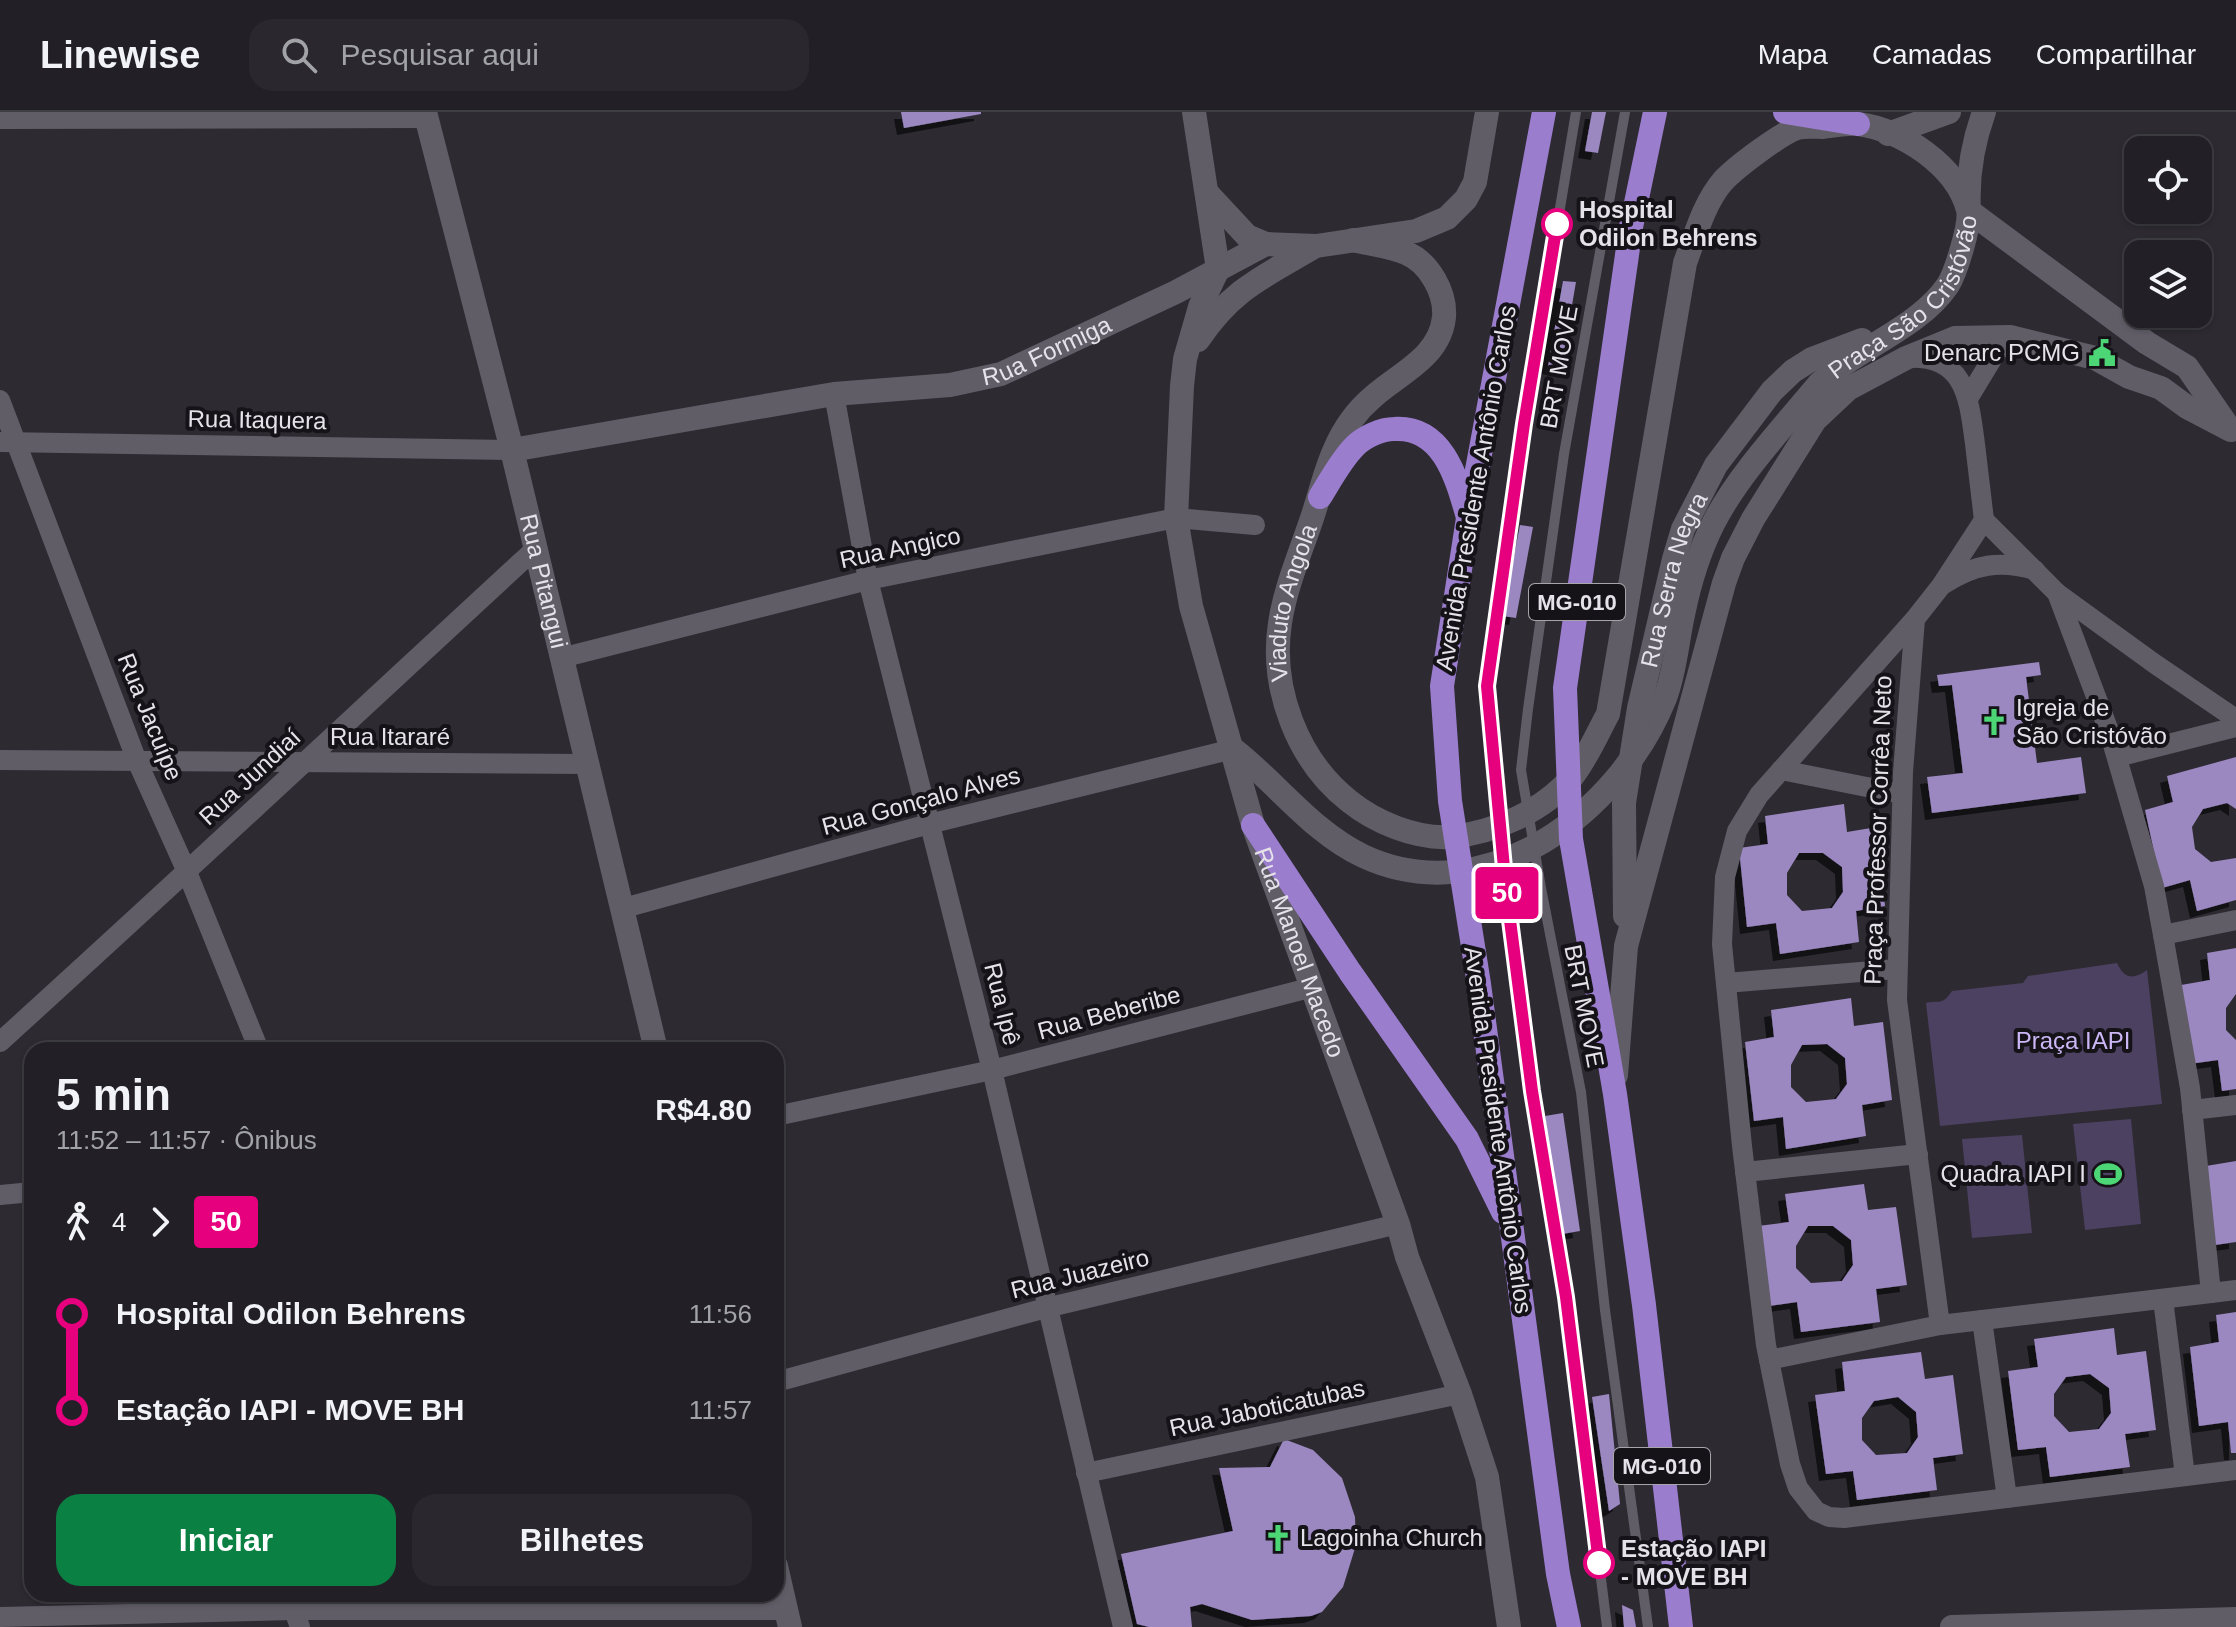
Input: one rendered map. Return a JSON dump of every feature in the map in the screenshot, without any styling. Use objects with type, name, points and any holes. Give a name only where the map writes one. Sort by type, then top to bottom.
[{"type":"highway","name":"Avenida Presidente Antônio Carlos","points":[[1544,112],[1468,518],[1442,686],[1450,801],[1514,1234],[1558,1574],[1569,1627]]},
{"type":"highway","name":"MG-010","points":[[1655,112],[1631,227],[1565,688],[1571,839],[1615,1094],[1644,1305],[1681,1627]]},
{"type":"highway","points":[[1785,112],[1858,124]]},
{"type":"highway","points":[[1320,497],[1355,446],[1387,429],[1409,428],[1428,437],[1454,472],[1468,518]]},
{"type":"highway","points":[[1253,825],[1350,972],[1467,1139],[1514,1234]]},
{"type":"highway","points":[[1556,1627],[1558,1574]]},
{"type":"street","points":[[1194,112],[1218,269]]},
{"type":"street","name":"Rua Formiga","points":[[512,450],[834,394],[950,385],[1001,374],[1176,292],[1266,244],[1316,246],[1416,231],[1447,218],[1466,199],[1475,182],[1487,112]]},
{"type":"street","points":[[1888,134],[1949,112]]},
{"type":"street","points":[[1984,112],[1970,159],[1967,179],[1969,211],[2147,343],[2187,367],[2234,433]]},
{"type":"street","points":[[0,119],[426,115]]},
{"type":"street","name":"Rua Pitangui","points":[[426,115],[512,450],[654,1042]]},
{"type":"street","name":"Praça São Cristóvão","points":[[1668,363],[1685,263],[1700,221],[1723,182],[1755,154],[1797,128],[1858,124],[1888,134],[1936,160],[1951,178],[1969,211],[1959,258],[1950,282],[1932,306],[1828,376]]},
{"type":"street","points":[[1207,193],[1247,236],[1266,244]]},
{"type":"street","name":"Viaduto Angola","points":[[1353,240],[1407,253],[1425,266],[1438,285],[1444,316],[1438,338],[1426,356],[1373,397],[1350,421],[1326,472],[1289,586],[1280,621],[1277,655],[1282,692],[1310,761],[1335,790],[1360,810],[1391,826],[1445,837],[1473,834],[1511,821],[1548,799],[1571,779],[1608,714],[1668,363]]},
{"type":"street","points":[[1185,359],[1213,318],[1251,283],[1316,246]]},
{"type":"street","name":"Rua Manoel Macedo","points":[[1218,269],[1200,307],[1185,359],[1176,518],[1191,606],[1253,825],[1398,1224],[1407,1257],[1460,1394],[1487,1477],[1509,1627]]},
{"type":"street","name":"Rua Serra Negra","points":[[1615,1094],[1626,946],[1624,803],[1639,708],[1683,529],[1716,465],[1732,442],[1772,391],[1793,371],[1812,359],[1908,321]]},
{"type":"street","points":[[1233,749],[1318,827],[1364,857],[1410,871],[1428,872],[1453,871],[1500,862],[1520,855],[1569,826],[1636,754],[1666,696],[1686,602],[1714,523],[1757,460],[1828,376],[1906,358],[1955,338],[2010,337],[2095,358],[2129,377],[2161,388],[2187,407],[2234,433]]},
{"type":"street","points":[[1969,397],[1995,354],[2010,337]]},
{"type":"street","points":[[2129,377],[2143,368],[2147,343]]},
{"type":"street","points":[[1906,358],[1923,357],[1942,364],[1958,377],[1969,397],[1984,520],[2057,593],[2236,719]]},
{"type":"street","name":"Rua Serra Negra","points":[[1626,946],[1733,558],[1753,519],[1815,420],[1848,389],[1906,358]]},
{"type":"street","name":"Rua Ipê","points":[[834,394],[868,580],[992,1070],[1123,1627]]},
{"type":"street","name":"Rua Jacuípe","points":[[0,400],[8,442],[137,761],[187,872],[256,1042]]},
{"type":"street","name":"Rua Itaquera","points":[[8,442],[512,450]]},
{"type":"street","name":"Rua Angico","points":[[561,658],[868,580],[1176,518],[1255,525]]},
{"type":"street","points":[[1984,520],[1941,586],[1915,619],[1759,795],[1737,831],[1725,877],[1722,944],[1745,1172],[1769,1360],[1790,1464],[1798,1488],[1816,1511],[1829,1517],[1844,1518],[2236,1470]]},
{"type":"street","name":"Rua Jundiaí","points":[[0,1042],[534,550]]},
{"type":"street","points":[[1941,586],[1978,566],[1996,563],[2035,570]]},
{"type":"street","points":[[2057,593],[2117,757],[2154,886],[2192,1110],[2211,1293]]},
{"type":"street","name":"Praça Professor Corrêa Neto","points":[[1915,619],[1902,794],[1897,1000],[1940,1325]]},
{"type":"street","points":[[2117,757],[2236,727]]},
{"type":"street","name":"Rua Gonçalo Alves","points":[[624,908],[929,824],[1233,749]]},
{"type":"street","name":"Rua Itararé","points":[[0,760],[588,764]]},
{"type":"street","points":[[1781,770],[1902,794]]},
{"type":"street","points":[[2163,935],[2236,920]]},
{"type":"street","points":[[1726,983],[1897,969]]},
{"type":"street","name":"Rua Beberibe","points":[[784,1114],[992,1070],[1313,987]]},
{"type":"street","points":[[2192,1110],[2236,1105]]},
{"type":"street","points":[[1745,1172],[1918,1154]]},
{"type":"street","points":[[0,1195],[24,1193]]},
{"type":"street","name":"Rua Juazeiro","points":[[784,1380],[1046,1308],[1398,1224]]},
{"type":"street","points":[[1769,1360],[1940,1325],[2236,1290]]},
{"type":"street","points":[[2163,1299],[2185,1476]]},
{"type":"street","points":[[1982,1320],[2007,1498]]},
{"type":"street","name":"Rua Jaboticatubas","points":[[1086,1473],[1460,1394]]},
{"type":"street","points":[[0,1617],[294,1610],[788,1618]]},
{"type":"street","points":[[1952,1627],[2209,1624],[2236,1619]]},
{"type":"lane","name":"BRT MOVE","points":[[1576,112],[1524,424],[1487,686],[1506,889],[1532,1091],[1566,1297],[1607,1627]]},
{"type":"lane","name":"BRT MOVE","points":[[1625,112],[1564,454],[1521,770],[1581,1092],[1605,1310],[1648,1627]]},
{"type":"green space","name":"Praça IAPI","points":[[2117,963],[2130,976],[2147,970],[2162,1104],[1940,1126],[1926,1003],[1943,1001],[1952,991],[2023,983],[2028,976]]},
{"type":"green space","name":"Quadra IAPI I","points":[[2131,1119],[2141,1224],[2085,1230],[2073,1124]]},
{"type":"green space","points":[[2022,1135],[2032,1233],[1972,1238],[1962,1139]]},
{"type":"building","points":[[901,112],[981,112],[981,114],[904,128]]},
{"type":"building","points":[[1592,112],[1606,112],[1598,153],[1585,151]]},
{"type":"building","points":[[1563,281],[1576,282],[1561,369],[1548,367]]},
{"type":"building","points":[[1520,525],[1533,527],[1516,618],[1503,616]]},
{"type":"building","name":"Igreja de São Cristóvão","points":[[2039,662],[2041,675],[2026,677],[2037,763],[2081,757],[2086,793],[1932,813],[1927,777],[1963,773],[1952,685],[1939,686],[1937,675]]},
{"type":"building","points":[[2236,757],[2236,809],[2227,803],[2203,809],[2192,827],[2195,849],[2211,862],[2236,858],[2236,900],[2197,911],[2190,880],[2162,888],[2145,810],[2173,802],[2167,776]]},
{"type":"building","points":[[1844,804],[1847,832],[1877,827],[1885,906],[1856,911],[1859,942],[1780,954],[1776,923],[1747,927],[1739,848],[1768,844],[1765,816]],"holes":[[[1799,853],[1823,853],[1842,867],[1843,892],[1832,908],[1802,911],[1787,895],[1787,873]]]},
{"type":"building","points":[[2236,948],[2236,994],[2226,1008],[2226,1030],[2236,1040],[2236,1089],[2222,1091],[2218,1060],[2189,1064],[2181,985],[2210,980],[2207,953]]},
{"type":"building","points":[[1851,998],[1854,1026],[1883,1022],[1892,1100],[1862,1105],[1866,1136],[1786,1149],[1783,1117],[1754,1121],[1745,1042],[1774,1037],[1771,1010]],"holes":[[[1827,1044],[1845,1058],[1847,1084],[1836,1099],[1806,1102],[1791,1087],[1791,1065],[1802,1045]]]},
{"type":"building","points":[[1563,1113],[1580,1231],[1562,1234],[1545,1116]]},
{"type":"building","points":[[2236,1161],[2236,1242],[2215,1245],[2206,1166]]},
{"type":"building","points":[[1864,1184],[1868,1210],[1896,1207],[1907,1285],[1876,1289],[1880,1322],[1801,1332],[1797,1302],[1769,1306],[1758,1226],[1789,1222],[1785,1194]],"holes":[[[1808,1226],[1833,1226],[1851,1240],[1853,1265],[1842,1281],[1811,1283],[1796,1268],[1796,1246]]]},
{"type":"building","points":[[2236,1312],[2236,1453],[2231,1453],[2228,1422],[2199,1426],[2190,1347],[2219,1342],[2216,1315]]},
{"type":"building","points":[[2114,1328],[2117,1355],[2146,1351],[2156,1430],[2125,1434],[2130,1467],[2050,1477],[2046,1447],[2018,1450],[2008,1371],[2038,1367],[2034,1339]],"holes":[[[2090,1374],[2109,1388],[2111,1413],[2099,1429],[2069,1432],[2054,1416],[2054,1394],[2066,1377]]]},
{"type":"building","points":[[1921,1352],[1925,1379],[1953,1375],[1963,1454],[1933,1458],[1937,1490],[1857,1500],[1853,1471],[1826,1474],[1815,1395],[1845,1391],[1842,1362]],"holes":[[[1898,1397],[1916,1412],[1918,1437],[1907,1453],[1876,1455],[1862,1440],[1862,1418],[1874,1401]]]},
{"type":"building","points":[[1609,1394],[1620,1504],[1609,1511],[1592,1397]]},
{"type":"building","name":"Lagoinha Church","points":[[1284,1439],[1313,1450],[1342,1478],[1355,1517],[1356,1545],[1343,1587],[1322,1612],[1311,1616],[1252,1620],[1202,1604],[1190,1607],[1192,1627],[1137,1624],[1121,1554],[1233,1531],[1219,1468],[1270,1467]]},
{"type":"building","points":[[1622,1605],[1633,1610],[1636,1627],[1624,1627]]},
{"type":"bus line","name":"50","points":[[1557,224],[1524,424],[1487,686],[1506,889],[1532,1091],[1566,1297],[1599,1563]]},
{"type":"place","name":"Hospital Odilon Behrens","points":[[1557,224]]},
{"type":"place","name":"Denarc PCMG","points":[[2102,353]]},
{"type":"place","name":"Igreja de São Cristóvão","points":[[1994,722]]},
{"type":"place","name":"Quadra IAPI I","points":[[2108,1174]]},
{"type":"place","name":"Lagoinha Church","points":[[1278,1538]]},
{"type":"place","name":"Estação IAPI - MOVE BH","points":[[1599,1563]]}]
